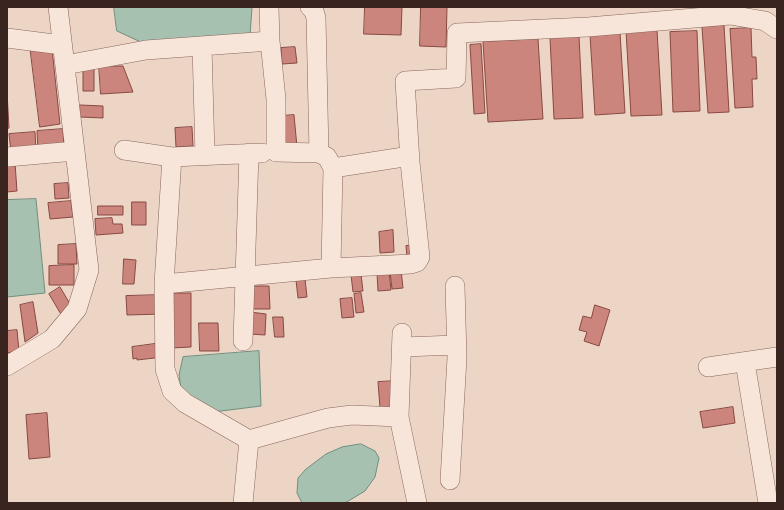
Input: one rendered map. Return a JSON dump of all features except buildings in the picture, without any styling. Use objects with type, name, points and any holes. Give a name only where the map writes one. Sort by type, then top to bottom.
[{"type":"street","points":[[7,366],[52,339],[77,309],[89,270],[58,7]]},
{"type":"street","points":[[269,7],[270,42],[276,99],[276,152]]},
{"type":"street","points":[[317,8],[319,153]]},
{"type":"street","points":[[164,284],[331,268],[390,266],[417,262],[420,257],[410,156],[405,81],[456,78],[457,33],[588,27],[730,15],[765,21],[777,29]]},
{"type":"street","points":[[7,38],[62,44]]},
{"type":"street","points":[[65,65],[146,50],[270,42]]},
{"type":"street","points":[[202,46],[205,155]]},
{"type":"street","points":[[124,150],[172,157],[276,152],[319,153],[327,157],[333,168],[331,268]]},
{"type":"street","points":[[7,157],[75,152]]},
{"type":"street","points":[[243,341],[249,153]]},
{"type":"street","points":[[333,168],[410,156]]},
{"type":"street","points":[[172,157],[164,284],[165,369],[172,391],[184,404],[249,440],[328,418],[352,415],[399,417]]},
{"type":"street","points":[[450,480],[457,358],[454,286]]},
{"type":"street","points":[[417,503],[399,417],[402,340],[456,345]]},
{"type":"street","points":[[708,367],[777,357]]},
{"type":"street","points":[[745,362],[768,503]]},
{"type":"street","points":[[243,503],[249,440]]},
{"type":"shaded area","points":[[114,7],[252,7],[250,36],[145,44],[117,31]]},
{"type":"shaded area","points":[[36,199],[45,293],[7,297],[7,200]]},
{"type":"shaded area","points":[[259,351],[261,406],[213,412],[182,396],[179,375],[183,357]]},
{"type":"shaded area","points":[[361,444],[375,451],[379,458],[375,477],[365,491],[345,503],[302,503],[297,493],[298,478],[306,469],[326,454],[342,447]]}]
